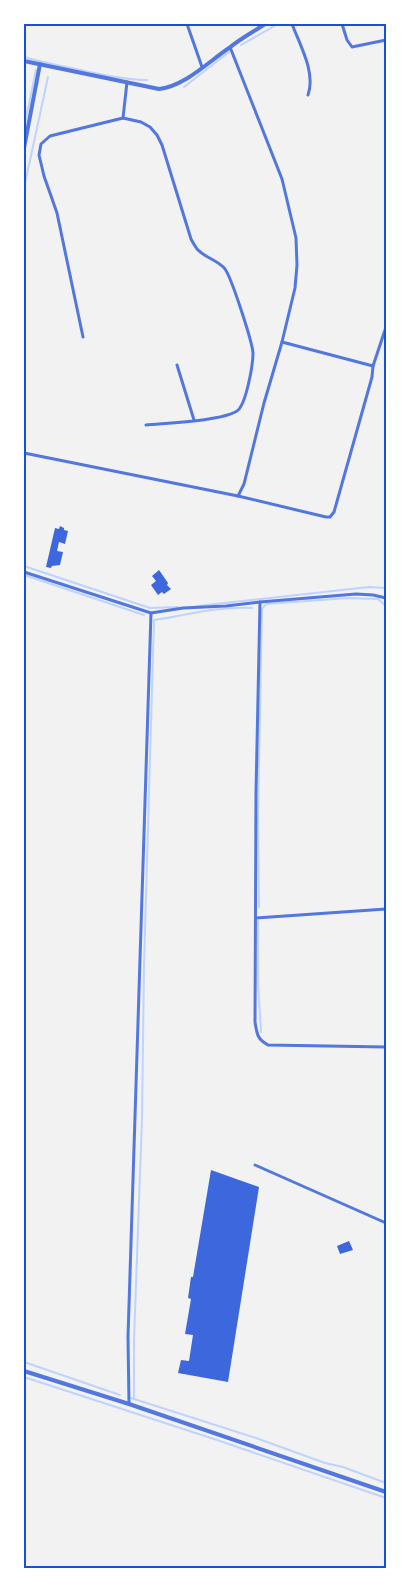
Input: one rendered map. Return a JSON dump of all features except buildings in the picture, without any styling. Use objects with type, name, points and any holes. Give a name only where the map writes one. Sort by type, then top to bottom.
[{"type":"street","points":[[187,24],[202,66]]},
{"type":"street","points":[[24,61],[159,88],[170,87],[185,80],[202,66],[265,24]]},
{"type":"street","points":[[292,24],[311,75],[311,86],[308,95]]},
{"type":"street","points":[[342,24],[347,40],[352,47],[386,40]]},
{"type":"street","points":[[230,47],[282,180],[296,238],[297,265],[295,288],[282,342],[264,403],[244,484],[238,496]]},
{"type":"street","points":[[24,148],[40,64]]},
{"type":"street","points":[[123,118],[127,82]]},
{"type":"street","points":[[83,337],[57,213],[44,176],[39,149],[41,144],[50,136],[123,118],[141,122],[150,127],[162,145],[191,240],[198,250],[225,269],[250,337],[253,353],[252,368],[240,409],[217,418],[146,425]]},
{"type":"street","points":[[24,453],[238,496],[330,517],[334,512],[372,378],[373,366],[386,327]]},
{"type":"street","points":[[282,342],[373,366]]},
{"type":"street","points":[[177,365],[194,420]]},
{"type":"street","points":[[24,572],[151,613],[183,608],[356,594],[386,598]]},
{"type":"street","points":[[260,602],[255,1022],[259,1037],[261,1041],[268,1045],[386,1047]]},
{"type":"street","points":[[129,1404],[128,1337],[151,613]]},
{"type":"street","points":[[256,918],[386,909]]},
{"type":"street","points":[[255,1165],[386,1223]]},
{"type":"street","points":[[24,1371],[129,1404],[386,1492]]},
{"type":"waterway","points":[[241,45],[278,24]]},
{"type":"waterway","points":[[184,87],[229,52]]},
{"type":"waterway","points":[[24,57],[110,76],[147,80]]},
{"type":"waterway","points":[[24,128],[36,70]]},
{"type":"waterway","points":[[24,188],[48,77]]},
{"type":"waterway","points":[[24,566],[150,608],[178,607]]},
{"type":"waterway","points":[[24,575],[144,615]]},
{"type":"waterway","points":[[197,606],[369,587],[386,588]]},
{"type":"waterway","points":[[259,907],[258,814],[262,609],[266,604],[348,598],[378,599],[386,606]]},
{"type":"waterway","points":[[134,1399],[134,1340],[142,1118],[144,965],[154,620],[215,610],[252,608]]},
{"type":"waterway","points":[[258,921],[258,984],[261,1032]]},
{"type":"waterway","points":[[24,1362],[120,1395]]},
{"type":"waterway","points":[[24,1377],[386,1498]]},
{"type":"waterway","points":[[131,1398],[256,1438],[386,1483]]}]
